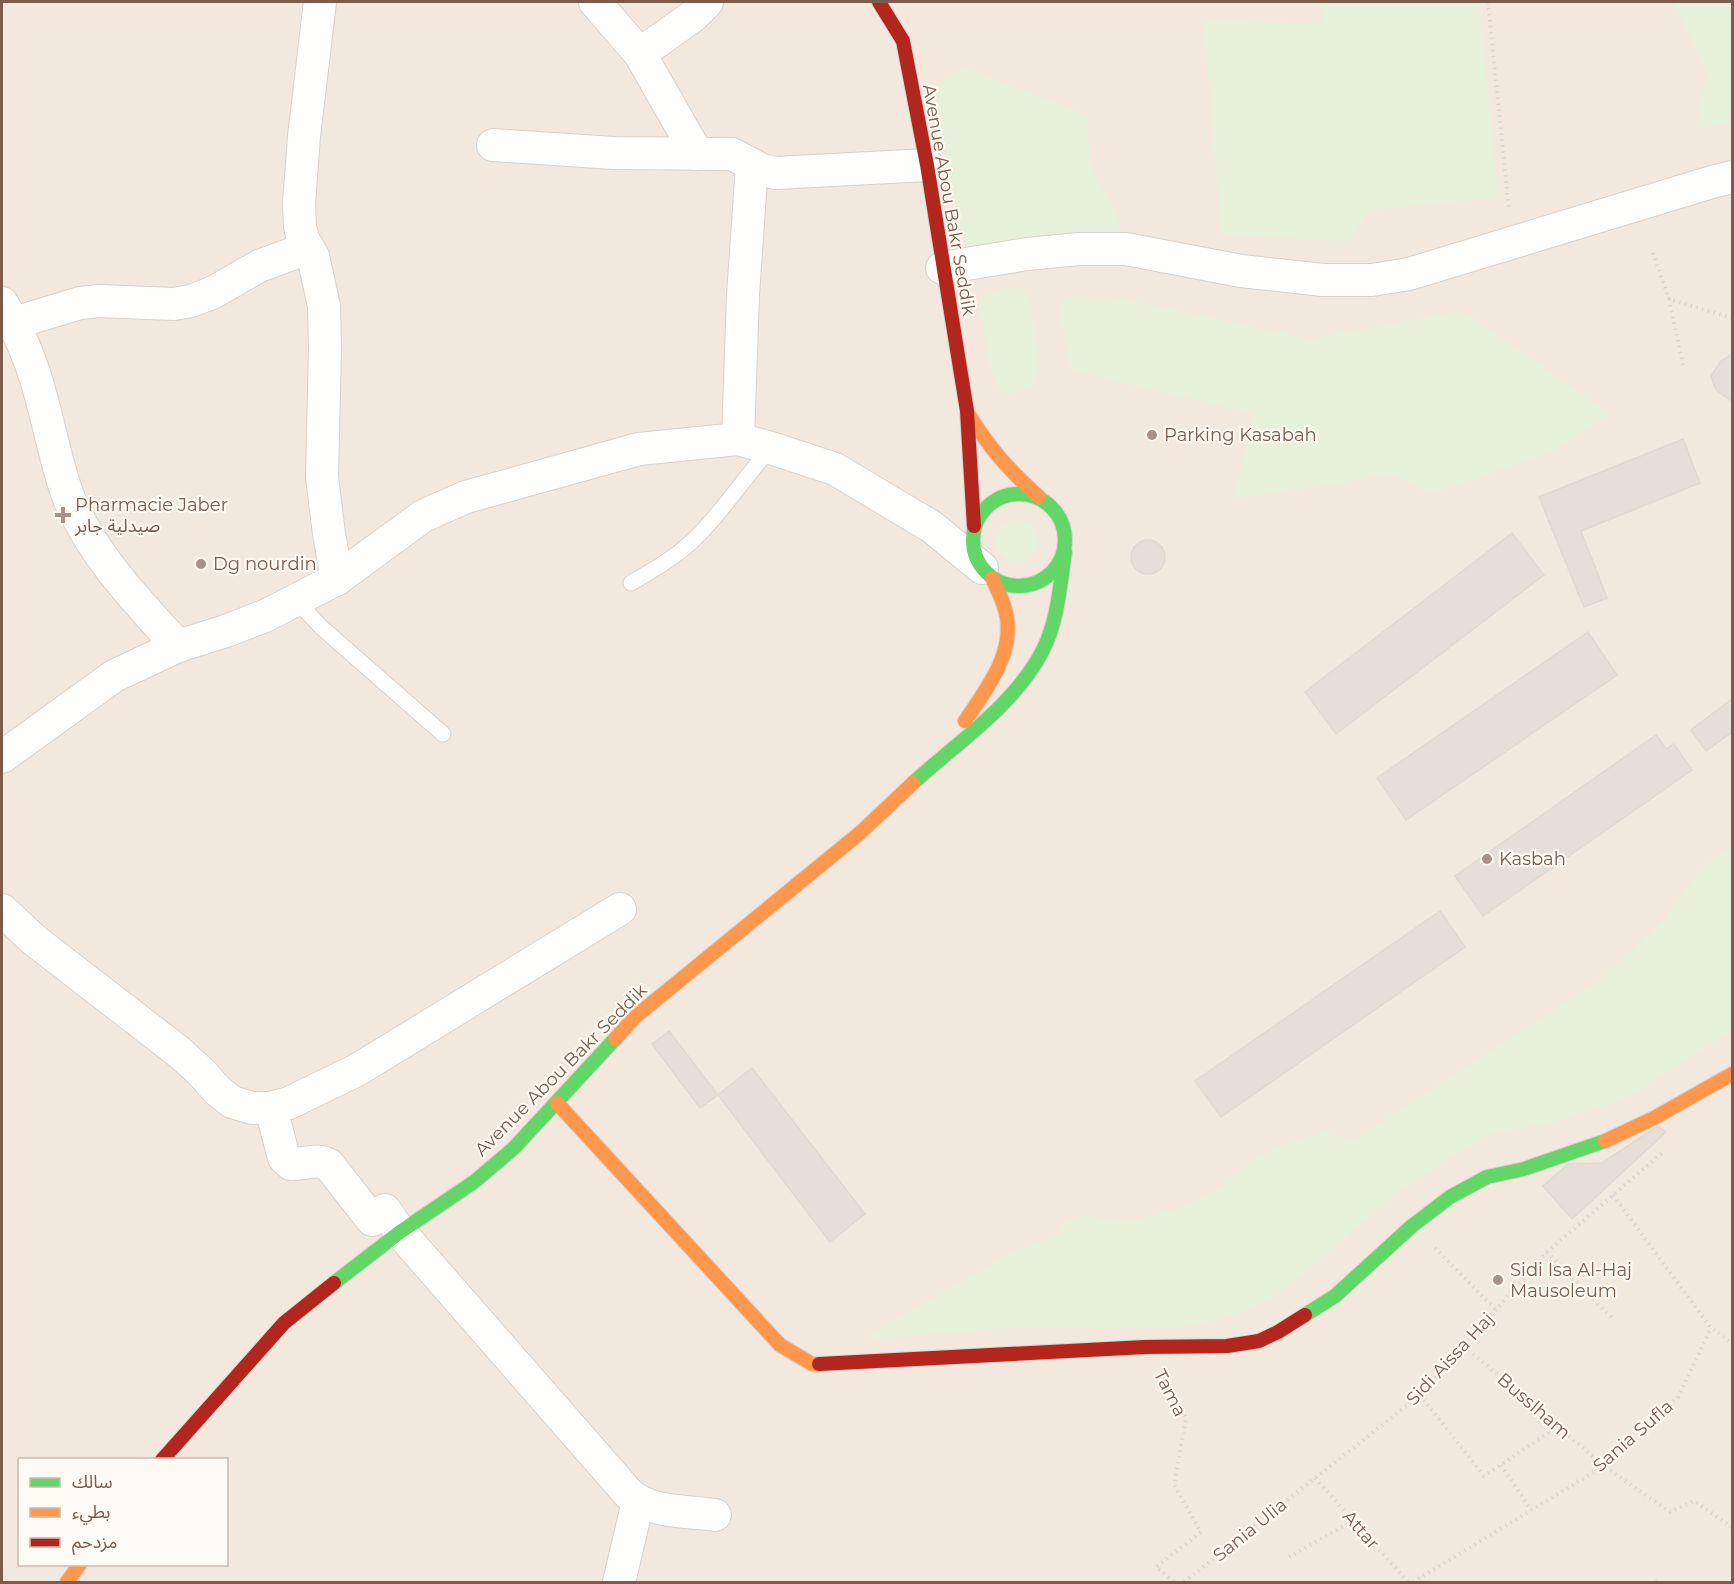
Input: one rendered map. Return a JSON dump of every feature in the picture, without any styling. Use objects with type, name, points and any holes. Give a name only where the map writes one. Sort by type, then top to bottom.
[{"type":"street","points":[[320,2],[304,136],[299,204],[300,227],[313,256],[324,306],[322,477],[337,579]]},
{"type":"street","points":[[595,2],[640,54],[697,154]]},
{"type":"street","points":[[640,54],[693,16],[707,2]]},
{"type":"street","name":"Avenue Abou Bakr Seddik","points":[[879,2],[903,40],[927,165],[967,411],[974,526]]},
{"type":"street","points":[[493,145],[613,153],[732,154],[768,172],[776,173],[927,165]]},
{"type":"street","points":[[738,440],[743,295],[752,165]]},
{"type":"street","points":[[942,268],[1027,254],[1079,249],[1126,249],[1241,271],[1323,280],[1356,281],[1408,274],[1732,177]]},
{"type":"street","points":[[178,646],[136,600],[83,529],[68,495],[28,356],[8,313],[99,301],[174,304],[191,301],[214,292],[259,266],[308,248]]},
{"type":"street","points":[[939,759],[991,715],[1027,677],[1044,648],[1057,610],[1065,552],[1066,536],[1062,520],[1053,507],[1010,471],[990,448],[967,411]]},
{"type":"street","points":[[2,757],[114,676],[178,646],[267,615],[337,579],[423,516],[466,497],[639,449],[738,440],[835,469],[932,527],[987,573],[1013,586],[1035,584],[1048,577],[1058,567],[1065,552]]},
{"type":"street","points":[[939,759],[983,694],[1000,664],[1006,642],[1008,624],[1004,604],[975,555],[974,526],[981,512],[993,501],[1008,494],[1024,493],[1039,497]]},
{"type":"street","points":[[932,527],[946,532],[961,532],[974,526]]},
{"type":"street","name":"Avenue Abou Bakr Seddik","points":[[164,1458],[284,1323],[400,1232],[474,1182],[514,1148],[635,1017],[860,833],[939,759]]},
{"type":"street","points":[[2,910],[34,940],[179,1052],[232,1102],[252,1108],[271,1108],[289,1103],[357,1070],[620,909]]},
{"type":"street","points":[[557,1103],[780,1345],[812,1364],[1145,1347],[1227,1346],[1259,1341],[1310,1313],[1335,1296],[1412,1226],[1450,1197],[1487,1177],[1524,1169],[1598,1145],[1654,1118],[1732,1074]]},
{"type":"street","points":[[271,1108],[284,1158],[296,1165],[318,1161],[329,1165],[372,1220],[385,1210],[400,1232],[629,1494],[644,1504],[715,1515]]},
{"type":"street","points":[[619,1582],[644,1504]]},
{"type":"street","points":[[637,1582],[644,1504]]},
{"type":"street","points":[[67,1582],[79,1566]]},
{"type":"lane","points":[[631,583],[683,549],[725,504],[744,477],[771,448]]},
{"type":"lane","points":[[296,600],[321,627],[443,734]]},
{"type":"path","points":[[1488,2],[1513,241]]},
{"type":"path","points":[[1653,253],[1669,299],[1683,364]]},
{"type":"path","points":[[1669,299],[1732,318]]},
{"type":"path","name":"Sidi Aissa Haj","points":[[1315,1478],[1420,1395],[1547,1252],[1666,1150]]},
{"type":"path","points":[[1613,1195],[1711,1328],[1732,1343]]},
{"type":"path","points":[[1412,1226],[1496,1310]]},
{"type":"path","points":[[1547,1252],[1613,1319]]},
{"type":"path","name":"Sania Sufla","points":[[1413,1582],[1604,1466],[1678,1397],[1711,1328]]},
{"type":"path","name":"Busslham","points":[[1464,1346],[1604,1466],[1670,1512],[1694,1501],[1732,1527]]},
{"type":"path","name":"Tama","points":[[1145,1347],[1186,1418],[1174,1485],[1201,1532],[1156,1567],[1174,1582]]},
{"type":"path","points":[[1420,1395],[1484,1476],[1558,1426]]},
{"type":"path","points":[[1501,1465],[1531,1510]]},
{"type":"path","name":"Attar","points":[[1315,1478],[1408,1582]]},
{"type":"path","name":"Sania Ulia","points":[[1184,1582],[1315,1478]]},
{"type":"path","points":[[1290,1557],[1353,1521]]},
{"type":"shaded area","points":[[2,2],[1732,2],[1732,1582],[2,1582]]},
{"type":"green space","points":[[1322,2],[1479,2],[1498,198],[1370,210],[1349,241],[1221,235],[1204,21],[1322,24]]},
{"type":"green space","points":[[1673,2],[1732,2],[1732,123],[1696,129],[1707,73]]},
{"type":"green space","points":[[965,68],[1087,115],[1090,169],[1116,210],[1122,237],[967,252],[929,89]]},
{"type":"green space","points":[[1018,287],[1030,296],[1039,362],[1032,386],[1017,393],[1009,393],[1001,390],[993,375],[980,302],[991,293]]},
{"type":"green space","points":[[1075,296],[1120,298],[1310,339],[1463,311],[1610,414],[1550,453],[1430,494],[1395,474],[1234,499],[1254,414],[1071,370],[1059,307]]},
{"type":"green space","points":[[1017,520],[1025,521],[1032,526],[1037,533],[1037,549],[1032,556],[1025,561],[1017,562],[1009,561],[1002,556],[997,549],[996,541],[997,533],[1002,526],[1009,521]]},
{"type":"green space","points":[[1732,847],[1732,1030],[1629,1097],[1553,1122],[1490,1134],[1388,1200],[1306,1272],[1266,1301],[1209,1323],[1168,1328],[1014,1327],[861,1340],[1011,1253],[1061,1235],[1060,1225],[1082,1215],[1125,1222],[1178,1209],[1216,1191],[1256,1158],[1300,1139],[1326,1133],[1354,1140],[1600,980],[1665,919],[1701,869]]},
{"type":"building","points":[[1732,354],[1732,401],[1716,390],[1711,376],[1720,362]]},
{"type":"building","points":[[1683,439],[1700,483],[1581,531],[1607,598],[1584,607],[1539,497]]},
{"type":"building","points":[[1512,533],[1544,575],[1336,734],[1305,692]]},
{"type":"building","points":[[1148,540],[1160,545],[1165,557],[1160,569],[1148,574],[1136,569],[1131,557],[1136,545]]},
{"type":"building","points":[[1588,632],[1617,675],[1406,820],[1377,778]]},
{"type":"building","points":[[1732,699],[1732,732],[1706,751],[1691,730]]},
{"type":"building","points":[[1656,735],[1666,749],[1674,744],[1692,770],[1483,916],[1455,876]]},
{"type":"building","points":[[1440,911],[1465,947],[1221,1117],[1195,1081]]},
{"type":"building","points":[[669,1031],[718,1095],[700,1108],[652,1044]]},
{"type":"building","points":[[752,1068],[865,1214],[830,1242],[718,1095]]},
{"type":"building","points":[[1658,1126],[1666,1132],[1572,1219],[1543,1186],[1568,1164],[1602,1163]]},
{"type":"traffic: fast","points":[[1010,494],[1028,494],[1045,501],[1058,514],[1065,531],[1065,540],[1065,549],[1058,566],[1045,579],[1028,586],[1010,586],[993,579],[980,566],[973,549],[973,531],[980,514],[993,501],[1010,494]]},
{"type":"traffic: fast","points":[[913,783],[984,722],[1031,670],[1043,650],[1052,627],[1065,552]]},
{"type":"traffic: fast","points":[[334,1283],[400,1232],[474,1182],[514,1148],[615,1039]]},
{"type":"traffic: fast","points":[[1305,1315],[1335,1296],[1412,1226],[1450,1197],[1487,1177],[1524,1169],[1605,1141]]},
{"type":"traffic: slow","points":[[969,415],[1001,459],[1039,497]]},
{"type":"traffic: slow","points":[[965,721],[996,672],[1006,646],[1008,632],[1006,613],[992,578]]},
{"type":"traffic: slow","points":[[615,1039],[635,1017],[860,833],[913,783]]},
{"type":"traffic: slow","points":[[1605,1141],[1654,1118],[1732,1074]]},
{"type":"traffic: slow","points":[[557,1103],[780,1345],[812,1364],[819,1364]]},
{"type":"traffic: slow","points":[[67,1582],[79,1566]]},
{"type":"traffic: jam","points":[[879,2],[903,41],[927,165],[967,411],[974,526]]},
{"type":"traffic: jam","points":[[164,1458],[284,1323],[334,1283]]},
{"type":"traffic: jam","points":[[819,1364],[1145,1347],[1227,1346],[1259,1341],[1305,1315]]},
{"type":"place","name":"Parking Kasabah","points":[[1152,435]]},
{"type":"place","name":"Pharmacie Jaber صيدلية جابر","points":[[63,515]]},
{"type":"place","name":"Dg nourdin","points":[[201,564]]},
{"type":"place","name":"Kasbah","points":[[1487,859]]},
{"type":"place","name":"Sidi Isa Al-Haj Mausoleum","points":[[1498,1280]]}]
